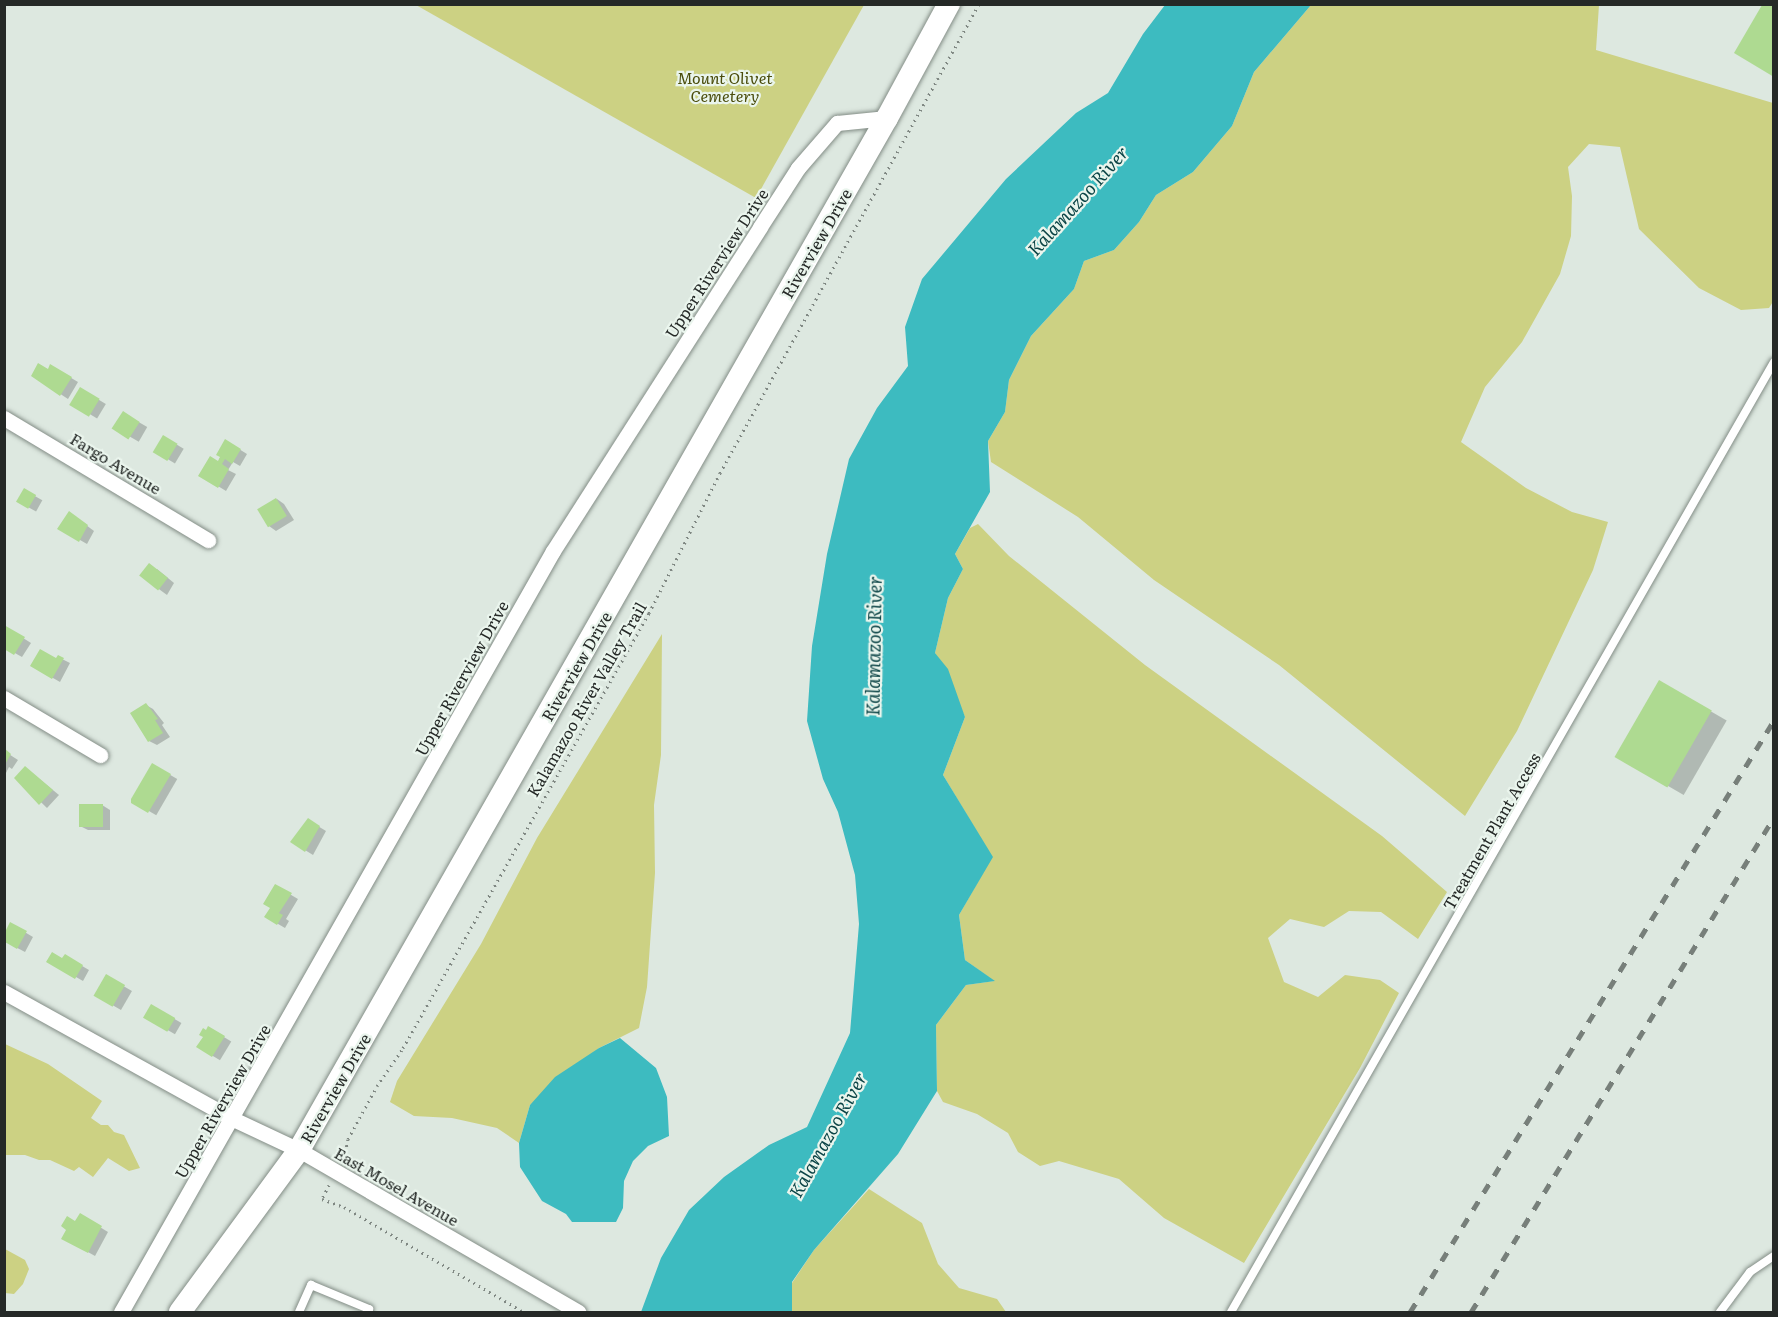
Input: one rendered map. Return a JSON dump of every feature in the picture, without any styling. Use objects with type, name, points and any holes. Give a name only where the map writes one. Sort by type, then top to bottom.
[{"type":"street","name":"Riverview Drive","points":[[180,1312],[299,1150],[887,118],[949,4]]},
{"type":"street","name":"Upper Riverview Drive","points":[[121,1312],[233,1119],[553,551],[798,168],[837,123],[887,118]]},
{"type":"street","name":"Fargo Avenue","points":[[4,418],[208,540]]},
{"type":"street","points":[[4,699],[100,755]]},
{"type":"street","name":"East Mosel Avenue","points":[[4,992],[233,1119],[299,1150],[564,1308],[579,1312]]},
{"type":"lane","name":"Treatment Plant Access","points":[[1232,1312],[1773,362]]},
{"type":"lane","points":[[1720,1312],[1750,1272],[1773,1256]]},
{"type":"lane","points":[[299,1312],[311,1285],[369,1309],[368,1312]]},
{"type":"path","name":"Kalamazoo River Valley Trail","points":[[524,1312],[344,1207],[322,1199],[346,1154],[348,1139],[403,1048],[649,613],[720,473],[979,4]]},
{"type":"green space","name":"Mount Olivet Cemetery","points":[[864,4],[756,198],[416,5]]},
{"type":"green space","points":[[1311,5],[1599,5],[1596,50],[1773,103],[1774,300],[1769,308],[1741,310],[1699,288],[1639,229],[1620,147],[1589,144],[1568,167],[1572,196],[1571,236],[1560,274],[1522,342],[1485,387],[1461,442],[1526,488],[1572,512],[1608,522],[1593,570],[1517,731],[1465,816],[1279,665],[1154,580],[1078,517],[991,462],[988,441],[1005,412],[1009,380],[1031,336],[1074,289],[1084,261],[1114,250],[1139,222],[1156,195],[1193,172],[1232,126],[1254,72]]},
{"type":"green space","points":[[978,524],[1009,556],[1145,665],[1382,836],[1447,892],[1418,939],[1381,912],[1349,911],[1324,927],[1290,919],[1268,938],[1284,982],[1318,997],[1345,975],[1380,980],[1399,993],[1360,1068],[1244,1263],[1164,1218],[1119,1179],[1059,1161],[1040,1166],[1018,1152],[1008,1133],[977,1114],[943,1102],[937,1091],[936,1025],[966,985],[994,981],[965,960],[959,915],[992,857],[943,775],[965,717],[935,653],[948,598],[963,569],[955,554],[970,528]]},
{"type":"green space","points":[[662,634],[661,755],[654,805],[655,873],[647,987],[639,1028],[599,1048],[530,1105],[519,1143],[497,1128],[452,1118],[414,1116],[390,1102],[397,1081],[481,944],[537,838]]},
{"type":"green space","points":[[5,1044],[48,1064],[102,1101],[91,1118],[101,1125],[108,1125],[114,1132],[124,1135],[140,1168],[129,1171],[108,1158],[93,1177],[79,1167],[74,1171],[50,1160],[39,1160],[25,1155],[5,1155]]},
{"type":"green space","points":[[869,1189],[922,1223],[938,1264],[959,1288],[997,1299],[1006,1312],[792,1312],[792,1283],[814,1250]]},
{"type":"green space","points":[[5,1249],[25,1260],[29,1269],[23,1284],[14,1294],[5,1293]]},
{"type":"water","name":"Kalamazoo River","points":[[1165,5],[1311,5],[1254,72],[1232,126],[1193,172],[1156,195],[1139,222],[1114,250],[1084,261],[1074,289],[1031,336],[1009,380],[1005,412],[988,441],[990,492],[955,554],[963,569],[948,598],[935,653],[948,669],[965,717],[943,775],[993,857],[959,915],[965,960],[995,981],[966,985],[936,1025],[937,1091],[898,1154],[814,1250],[792,1282],[792,1312],[641,1312],[661,1258],[689,1210],[724,1177],[769,1145],[807,1127],[850,1033],[859,924],[855,875],[838,812],[823,779],[807,721],[812,646],[827,554],[849,459],[877,408],[908,366],[905,327],[922,279],[1006,179],[1076,113],[1108,93],[1143,34]]},
{"type":"water","points":[[620,1038],[656,1068],[667,1097],[669,1136],[648,1146],[633,1161],[624,1181],[623,1208],[616,1222],[572,1222],[566,1214],[542,1201],[520,1167],[519,1143],[530,1105],[555,1077],[599,1048]]},
{"type":"building","points":[[1762,5],[1774,5],[1774,77],[1734,53]]},
{"type":"building","points":[[38,363],[48,369],[50,364],[72,377],[60,396],[31,376]]},
{"type":"building","points":[[80,387],[100,399],[89,417],[69,405]]},
{"type":"building","points":[[123,411],[140,422],[128,440],[112,429]]},
{"type":"building","points":[[163,435],[178,444],[167,461],[153,452]]},
{"type":"building","points":[[225,439],[241,449],[232,464],[225,459],[222,464],[229,469],[218,488],[198,476],[210,456],[218,461],[220,457],[216,455]]},
{"type":"building","points":[[24,488],[36,495],[28,509],[16,502]]},
{"type":"building","points":[[276,498],[287,516],[268,527],[257,509]]},
{"type":"building","points":[[69,511],[88,525],[79,542],[57,529]]},
{"type":"building","points":[[149,563],[168,578],[158,590],[139,576]]},
{"type":"building","points":[[4,625],[25,637],[14,655],[4,649]]},
{"type":"building","points":[[40,649],[56,658],[58,655],[64,658],[52,679],[30,666]]},
{"type":"building","points":[[1659,680],[1712,710],[1667,788],[1614,757]]},
{"type":"building","points":[[146,703],[158,719],[155,720],[163,733],[148,742],[130,713]]},
{"type":"building","points":[[4,748],[11,754],[4,766]]},
{"type":"building","points":[[152,763],[171,774],[148,813],[131,803],[131,799]]},
{"type":"building","points":[[25,766],[53,790],[39,805],[14,778]]},
{"type":"building","points":[[79,804],[103,804],[103,827],[79,827]]},
{"type":"building","points":[[308,818],[320,826],[305,852],[290,842]]},
{"type":"building","points":[[275,884],[292,893],[279,913],[283,915],[277,925],[264,917],[270,908],[263,904]]},
{"type":"building","points":[[10,922],[27,931],[17,949],[5,942],[5,932]]},
{"type":"building","points":[[52,952],[62,958],[65,954],[83,965],[75,979],[46,962]]},
{"type":"building","points":[[106,974],[125,985],[113,1007],[94,996]]},
{"type":"building","points":[[151,1004],[175,1018],[167,1032],[143,1018]]},
{"type":"building","points":[[208,1026],[225,1036],[212,1057],[196,1047],[203,1037],[199,1035],[203,1028],[206,1030]]},
{"type":"building","points":[[80,1213],[102,1226],[88,1253],[61,1239],[66,1230],[61,1226],[67,1216],[75,1221]]},
{"type":"railway","points":[[1410,1312],[1774,720]]},
{"type":"railway","points":[[1471,1312],[1774,817]]}]
